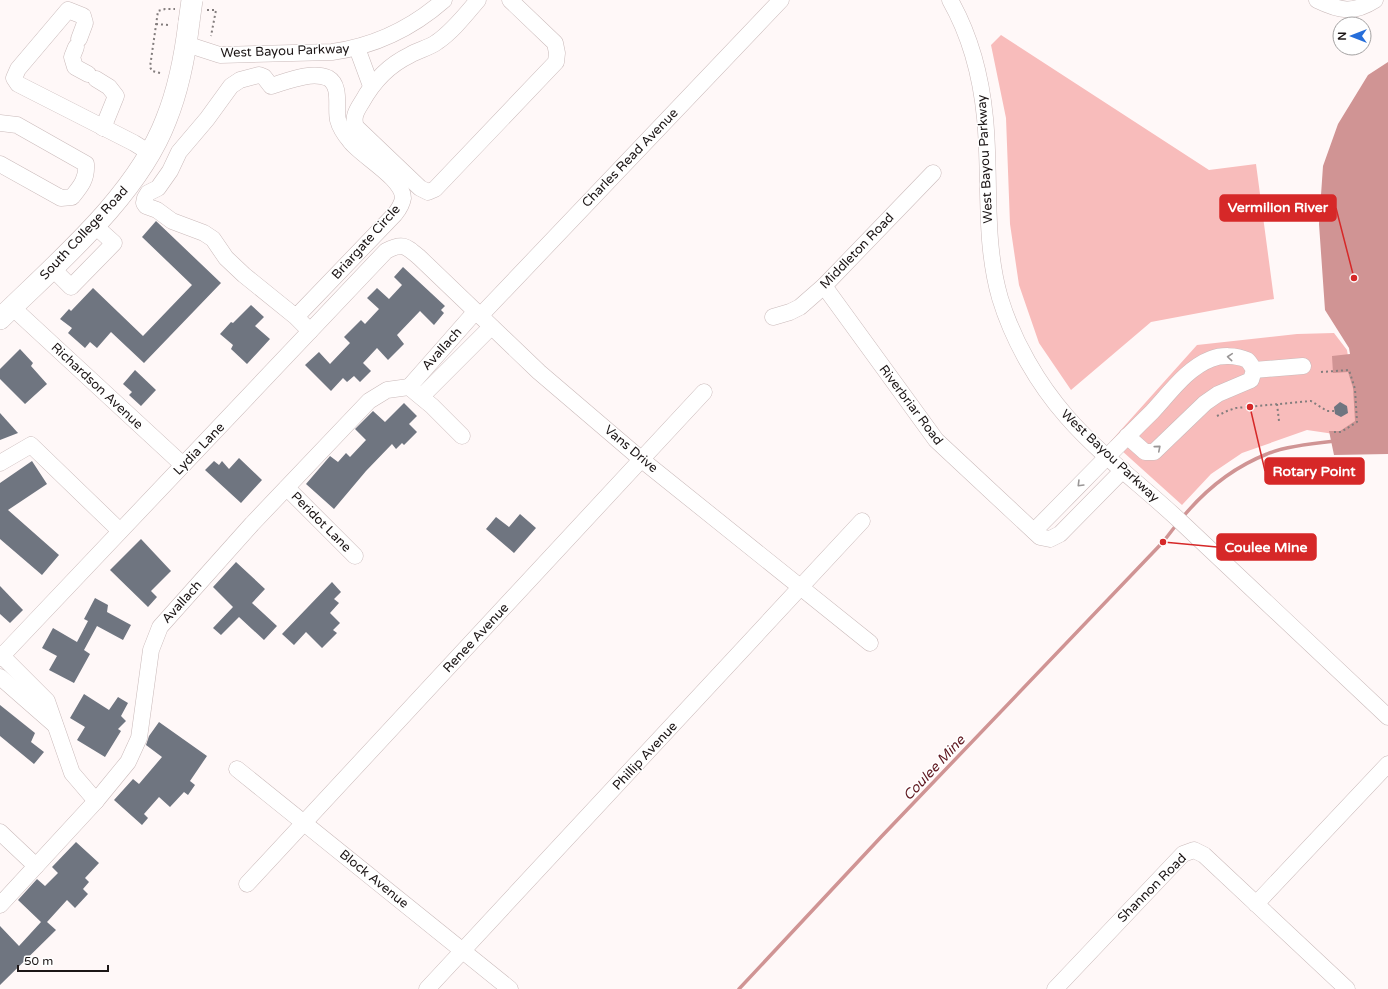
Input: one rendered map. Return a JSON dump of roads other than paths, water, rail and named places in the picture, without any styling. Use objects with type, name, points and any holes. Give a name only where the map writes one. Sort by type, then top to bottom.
[{"type":"main road","name":"South College Road","points":[[6,313],[94,224],[130,182],[150,153],[168,114],[177,88],[186,44],[186,13]]},
{"type":"street","name":"West Bayou Parkway","points":[[186,44],[220,55],[332,52],[357,48],[392,35],[428,14],[444,0]]},
{"type":"street","points":[[478,0],[456,25],[437,42],[408,56],[389,69],[371,86],[355,114],[354,122],[356,127],[420,188],[428,192],[435,189],[556,62],[558,53],[555,43],[510,0]]},
{"type":"street","name":"Charles Read Avenue","points":[[482,319],[781,0]]},
{"type":"street","name":"West Bayou Parkway","points":[[950,0],[970,41],[980,83],[985,119],[989,234],[1000,297],[1015,339],[1056,404],[1068,419],[1123,470],[1156,498],[1388,717]]},
{"type":"street","points":[[1317,0],[1334,8],[1346,10],[1357,9],[1375,0]]},
{"type":"street","points":[[103,128],[116,96],[109,87],[75,66],[72,57],[85,23],[83,16],[68,10],[18,70],[14,78],[18,84],[150,153]]},
{"type":"street","points":[[357,48],[371,86]]},
{"type":"street","points":[[309,53],[311,76]]},
{"type":"street","name":"Briargate Circle","points":[[296,317],[395,214],[403,197],[397,183],[351,143],[341,130],[336,113],[336,91],[333,83],[327,78],[311,76],[271,86],[264,77],[259,75],[250,76],[236,83],[179,152],[158,188],[148,193],[144,198],[144,203],[146,206],[157,210],[172,221],[204,233],[213,239],[226,258],[244,275],[296,317],[310,331]]},
{"type":"street","points":[[0,123],[17,126],[86,164],[86,176],[80,188],[72,197],[61,198],[0,164]]},
{"type":"street","name":"Middleton Road","points":[[773,317],[790,312],[800,307],[824,286],[933,173]]},
{"type":"street","points":[[52,268],[71,287],[114,243],[94,224]]},
{"type":"street","name":"Vans Drive","points":[[401,245],[409,248],[539,372],[642,460],[870,643]]},
{"type":"street","name":"Lydia Lane","points":[[1,657],[386,251],[401,245]]},
{"type":"street","name":"Riverbriar Road","points":[[824,286],[936,440],[1040,537],[1050,539],[1060,534],[1123,470]]},
{"type":"street","name":"Richardson Avenue","points":[[6,313],[183,465]]},
{"type":"street","name":"Avallach","points":[[0,905],[96,801],[128,762],[139,738],[151,650],[160,628],[287,488],[369,401],[387,390],[409,387],[482,319]]},
{"type":"street","name":"Avallach","points":[[422,396],[482,319]]},
{"type":"street","points":[[1034,531],[1198,366],[1211,359],[1228,356],[1248,361],[1254,370]]},
{"type":"street","points":[[1254,370],[1303,366]]},
{"type":"street","points":[[1127,436],[1145,452],[1154,452],[1205,403],[1218,394],[1251,380],[1254,370]]},
{"type":"street","points":[[409,387],[422,396],[462,436]]},
{"type":"street","name":"Renee Avenue","points":[[247,884],[704,392]]},
{"type":"street","points":[[0,463],[31,445],[120,531]]},
{"type":"street","name":"Peridot Lane","points":[[287,488],[355,556]]},
{"type":"street","name":"Phillip Avenue","points":[[427,989],[862,521]]},
{"type":"street","points":[[1,657],[47,701],[72,773],[96,801]]},
{"type":"street","points":[[0,677],[56,726]]},
{"type":"street","points":[[1256,904],[1388,764]]},
{"type":"street","name":"Block Avenue","points":[[238,769],[510,989]]},
{"type":"street","points":[[0,832],[36,866]]},
{"type":"street","name":"Shannon Road","points":[[1055,989],[1183,854],[1189,851],[1198,851],[1204,855],[1347,989]]},
{"type":"waterway","name":"Coulee Mine","points":[[1182,518],[1200,498],[1221,480],[1255,459],[1274,451],[1301,445],[1336,441]]},
{"type":"waterway","name":"Coulee Mine","points":[[739,989],[881,837],[1163,542],[1177,524]]},
{"type":"place","name":"Vermilion River","points":[[1354,278]]},
{"type":"place","name":"Rotary Point","points":[[1250,407]]},
{"type":"place","name":"Coulee Mine","points":[[1163,542]]}]
